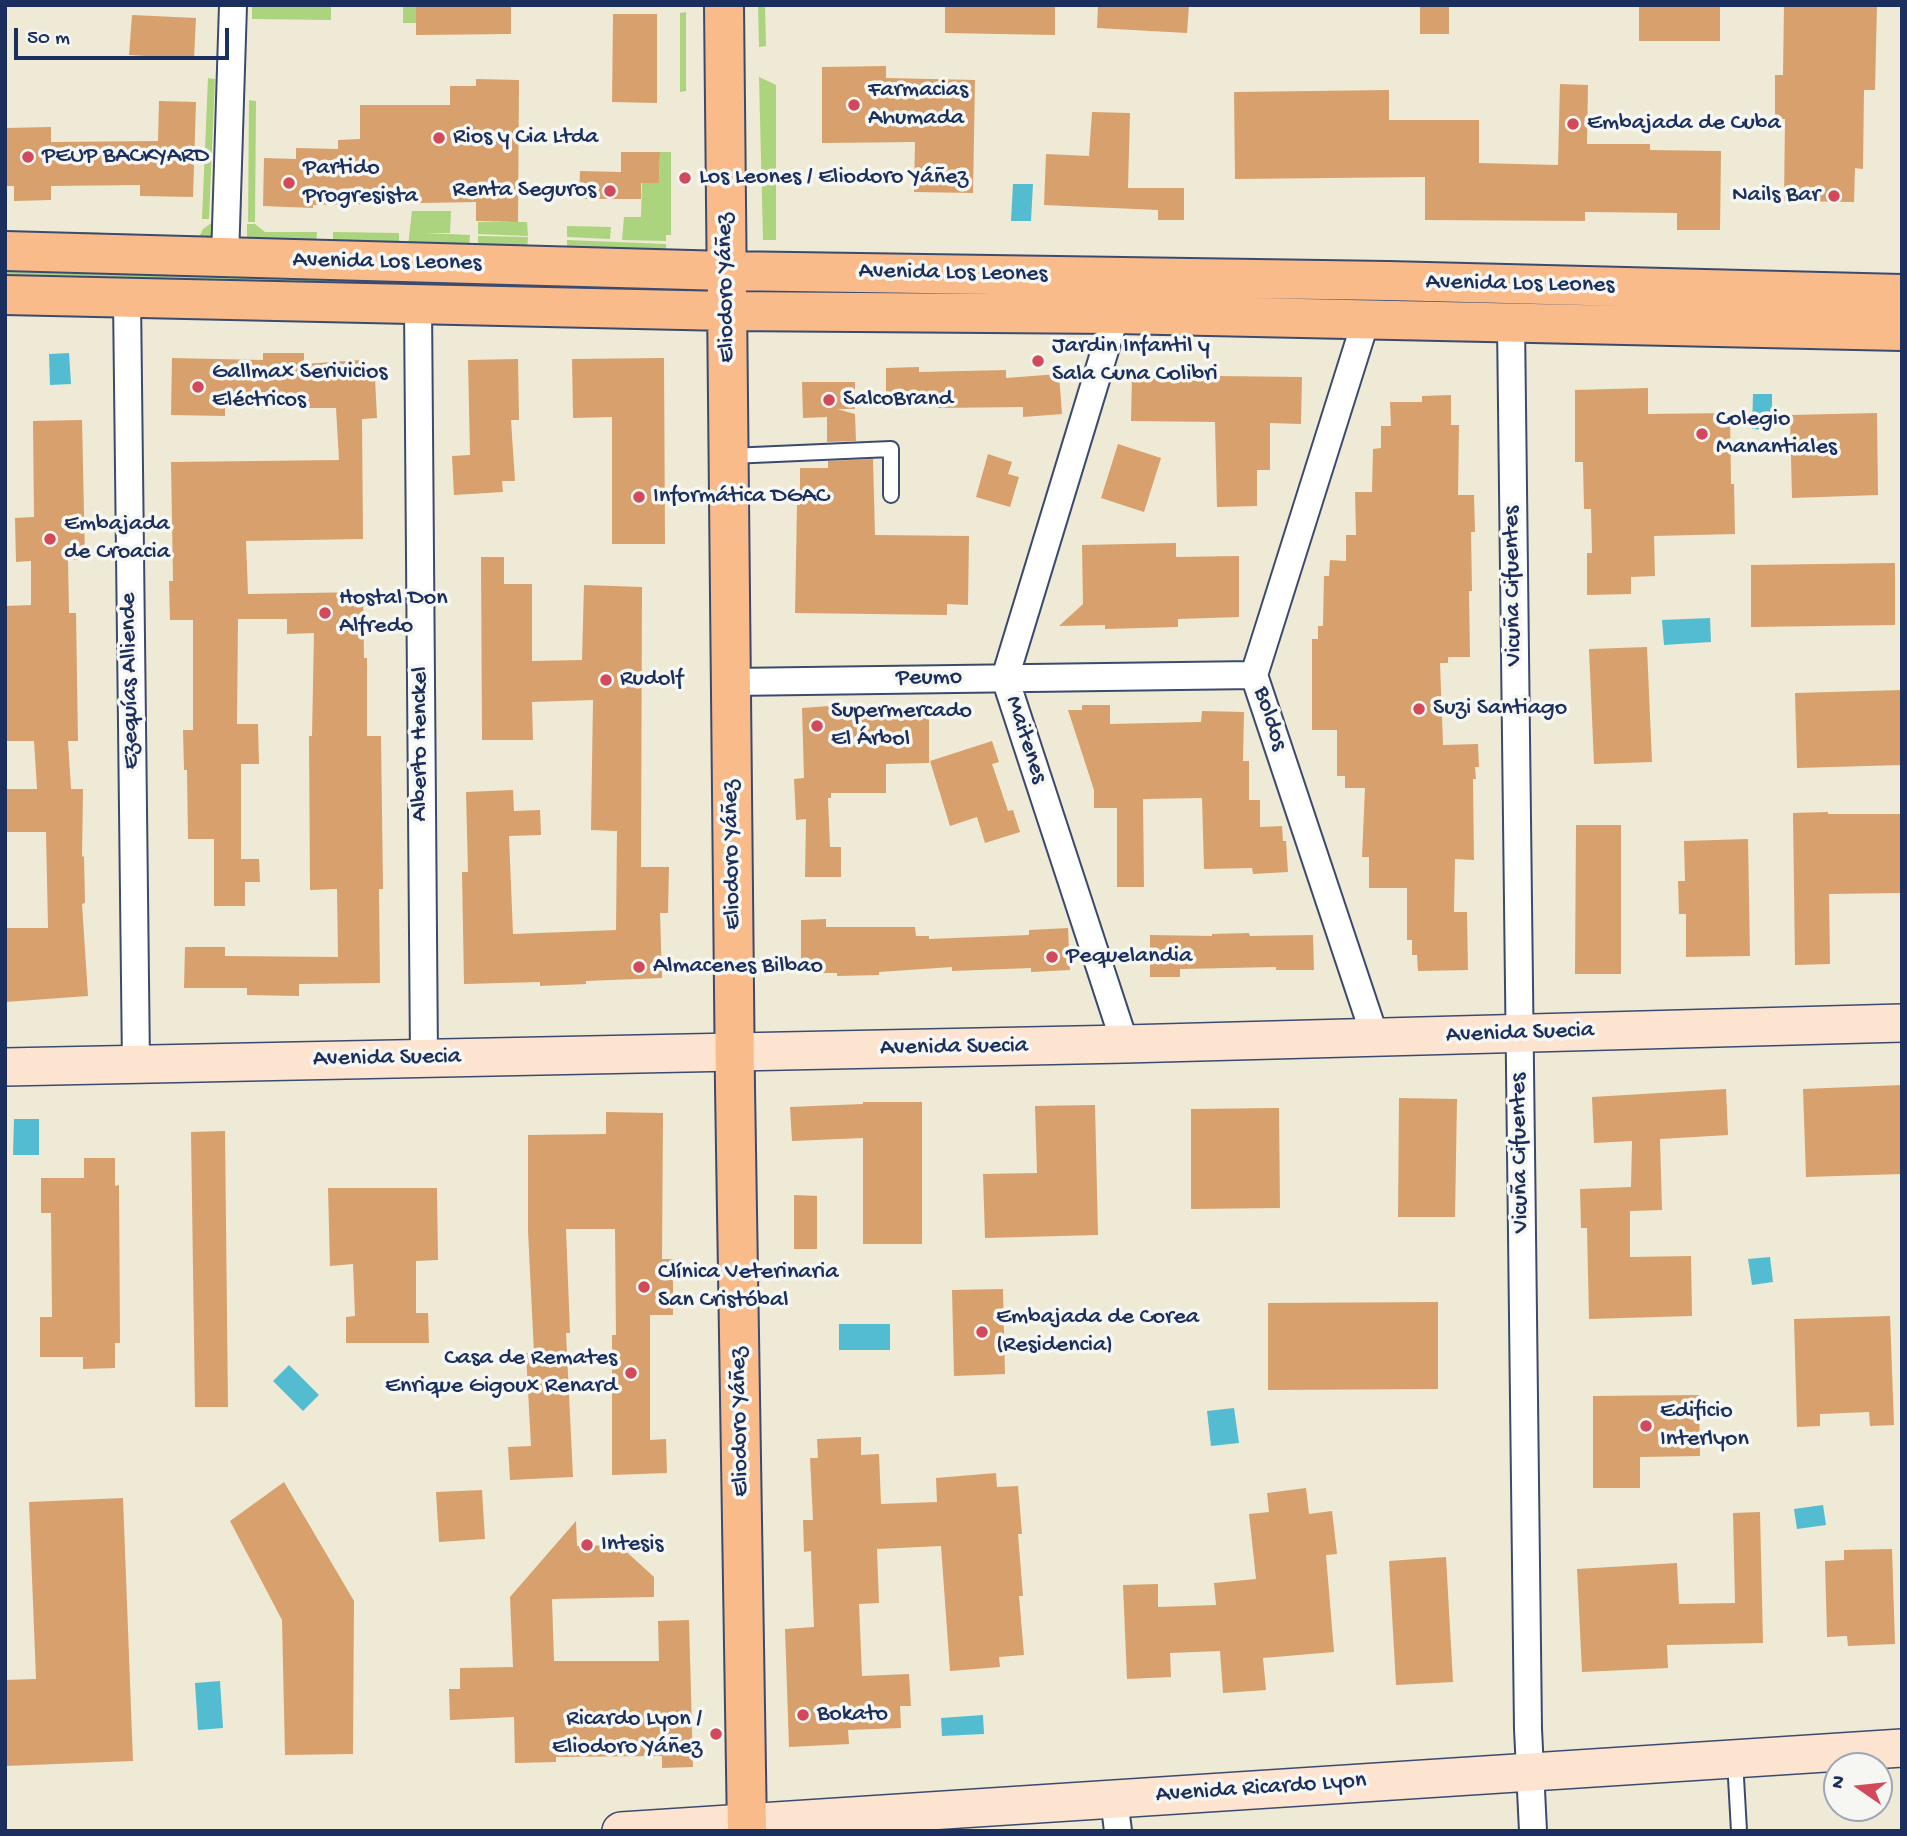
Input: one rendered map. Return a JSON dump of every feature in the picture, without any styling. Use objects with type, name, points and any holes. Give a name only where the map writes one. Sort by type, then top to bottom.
[{"type":"main road","name":"Eliodoro Yáñez","points":[[724,5],[735,1052],[747,1827]]},
{"type":"main road","name":"Avenida Los Leones","points":[[5,251],[727,271],[1374,281],[1902,294]]},
{"type":"main road","name":"Avenida Los Leones","points":[[5,295],[727,311],[1116,314],[1902,331]]},
{"type":"street","points":[[225,259],[233,5]]},
{"type":"street","name":"Ezequías Alliende","points":[[127,298],[136,1065]]},
{"type":"street","name":"Alberto Henckel","points":[[418,304],[424,1059]]},
{"type":"street","name":"Maitenes","points":[[1116,314],[1005,678],[1125,1044]]},
{"type":"street","name":"Boldos","points":[[1366,320],[1254,675],[1375,1037]]},
{"type":"street","name":"Vicuña Cifuentes","points":[[1511,323],[1530,1772],[1533,1831]]},
{"type":"street","name":"Peumo","points":[[731,682],[1254,675]]},
{"type":"street","name":"Avenida Suecia","points":[[5,1067],[1125,1044],[1902,1023]]},
{"type":"street","name":"Avenida Ricardo Lyon","points":[[621,1831],[1116,1815],[1530,1772],[1902,1748]]},
{"type":"lane","points":[[729,456],[891,449],[891,495]]},
{"type":"lane","points":[[1734,1759],[1739,1831]]},
{"type":"green space","points":[[252,5],[331,5],[331,20],[252,19]]},
{"type":"green space","points":[[403,5],[416,5],[416,23],[403,23]]},
{"type":"green space","points":[[758,5],[765,5],[766,46],[759,47]]},
{"type":"green space","points":[[686,12],[686,91],[680,92],[680,13]]},
{"type":"green space","points":[[759,77],[776,85],[776,240],[763,240]]},
{"type":"green space","points":[[208,78],[215,79],[209,219],[202,219]]},
{"type":"green space","points":[[249,100],[256,101],[255,222],[248,222]]},
{"type":"green space","points":[[660,152],[671,152],[671,235],[666,235],[666,241],[622,240],[624,217],[641,217],[642,183],[659,183]]},
{"type":"green space","points":[[412,211],[451,211],[450,233],[424,233],[470,235],[469,249],[408,246]]},
{"type":"green space","points":[[478,222],[527,222],[528,236],[478,234]]},
{"type":"green space","points":[[210,224],[220,224],[219,247],[76,243],[77,232],[196,236]]},
{"type":"green space","points":[[247,224],[255,224],[265,232],[317,232],[316,245],[247,243]]},
{"type":"green space","points":[[567,226],[611,227],[610,239],[567,237]]},
{"type":"green space","points":[[333,232],[399,233],[399,246],[333,245]]},
{"type":"green space","points":[[478,236],[528,237],[527,250],[478,249]]},
{"type":"green space","points":[[567,240],[666,244],[666,254],[567,251]]},
{"type":"green space","points":[[5,266],[662,286],[662,296],[5,277]]},
{"type":"water","points":[[1013,184],[1033,184],[1031,221],[1011,221]]},
{"type":"water","points":[[69,353],[71,384],[50,385],[49,354]]},
{"type":"water","points":[[1753,394],[1772,394],[1772,430],[1752,429]]},
{"type":"water","points":[[1710,618],[1711,642],[1664,645],[1662,620]]},
{"type":"water","points":[[14,1119],[39,1119],[39,1155],[13,1155]]},
{"type":"water","points":[[1770,1257],[1773,1282],[1752,1285],[1748,1259]]},
{"type":"water","points":[[839,1324],[890,1324],[890,1350],[839,1350]]},
{"type":"water","points":[[289,1365],[319,1395],[303,1411],[273,1381]]},
{"type":"water","points":[[1234,1408],[1239,1443],[1211,1446],[1207,1411]]},
{"type":"water","points":[[1823,1505],[1826,1525],[1797,1529],[1794,1509]]},
{"type":"water","points":[[220,1681],[223,1728],[198,1730],[195,1683]]},
{"type":"water","points":[[983,1715],[984,1734],[942,1736],[941,1718]]},
{"type":"building","points":[[416,5],[511,5],[511,34],[416,35]]},
{"type":"building","points":[[945,5],[1055,5],[1055,35],[945,33]]},
{"type":"building","points":[[1098,5],[1189,5],[1187,33],[1097,28]]},
{"type":"building","points":[[1420,5],[1449,5],[1449,34],[1420,34]]},
{"type":"building","points":[[1639,5],[1720,5],[1720,41],[1639,41]]},
{"type":"building","points":[[1784,5],[1877,5],[1875,90],[1864,90],[1863,169],[1855,168],[1854,202],[1784,201],[1785,119],[1775,119],[1775,75],[1783,75]]},
{"type":"building","points":[[613,14],[657,14],[657,103],[612,102]]},
{"type":"building","points":[[132,15],[196,18],[194,59],[129,55]]},
{"type":"building","points":[[886,66],[886,78],[975,80],[973,193],[914,192],[915,142],[822,143],[822,67]]},
{"type":"building","points":[[476,79],[519,80],[518,222],[476,221],[476,202],[313,205],[313,208],[263,206],[264,158],[296,159],[296,148],[338,149],[338,140],[360,139],[360,105],[450,105],[450,86],[476,86]]},
{"type":"building","points":[[1560,84],[1588,85],[1587,144],[1650,144],[1650,150],[1721,151],[1720,230],[1677,230],[1677,213],[1585,212],[1585,221],[1425,220],[1425,177],[1235,179],[1234,92],[1389,90],[1389,120],[1479,120],[1479,163],[1558,165]]},
{"type":"building","points":[[159,101],[196,102],[193,197],[140,196],[140,185],[51,186],[51,200],[14,201],[14,186],[5,186],[5,128],[51,127],[51,142],[158,141]]},
{"type":"building","points":[[1092,112],[1130,113],[1128,188],[1184,188],[1184,220],[1158,220],[1158,210],[1044,205],[1046,154],[1089,156]]},
{"type":"building","name":"Renta Seguros","points":[[621,152],[660,152],[659,183],[641,183],[641,199],[579,199],[580,171],[621,172]]},
{"type":"building","points":[[263,353],[304,353],[304,364],[361,360],[361,379],[375,378],[377,418],[362,419],[363,539],[246,541],[248,594],[363,592],[364,658],[367,658],[367,736],[381,736],[383,889],[379,889],[380,983],[299,984],[299,996],[247,995],[247,988],[184,988],[185,947],[225,947],[225,956],[338,957],[337,889],[310,890],[309,736],[312,736],[314,633],[287,634],[287,619],[238,619],[237,724],[258,724],[259,764],[241,764],[241,859],[259,859],[260,882],[245,882],[245,906],[214,906],[214,839],[188,839],[187,770],[184,770],[183,730],[193,730],[193,620],[170,620],[169,581],[173,581],[171,462],[339,460],[336,408],[225,408],[225,416],[171,415],[172,358],[263,360]]},
{"type":"building","points":[[664,358],[665,544],[612,544],[612,417],[573,418],[572,359]]},
{"type":"building","points":[[518,359],[519,420],[511,420],[515,481],[502,481],[503,492],[454,495],[452,456],[470,455],[468,360]]},
{"type":"building","points":[[919,367],[919,372],[1006,370],[1006,378],[1059,374],[1062,414],[1023,417],[1023,407],[938,408],[938,398],[886,399],[886,368]]},
{"type":"building","points":[[1132,375],[1302,377],[1301,424],[1270,423],[1270,470],[1257,470],[1257,506],[1217,507],[1215,422],[1131,421]]},
{"type":"building","name":"SalcoBrand","points":[[802,382],[855,382],[855,409],[837,409],[855,414],[856,441],[827,442],[827,417],[803,418]]},
{"type":"building","points":[[1648,388],[1648,414],[1730,413],[1735,534],[1654,536],[1655,576],[1631,577],[1631,594],[1587,595],[1587,553],[1592,553],[1591,509],[1584,509],[1583,462],[1575,462],[1575,390]]},
{"type":"building","points":[[1451,395],[1451,425],[1459,425],[1458,495],[1474,495],[1475,532],[1471,532],[1472,591],[1469,591],[1470,657],[1448,657],[1448,663],[1440,663],[1443,745],[1478,744],[1479,767],[1475,767],[1476,779],[1473,779],[1474,860],[1455,859],[1454,912],[1467,912],[1468,970],[1418,971],[1417,955],[1412,955],[1412,940],[1407,940],[1407,888],[1369,888],[1369,857],[1362,857],[1365,788],[1345,788],[1345,776],[1337,776],[1337,730],[1312,730],[1312,639],[1318,639],[1318,626],[1323,626],[1324,576],[1329,576],[1330,560],[1346,561],[1346,535],[1356,535],[1355,492],[1372,492],[1373,449],[1381,448],[1381,426],[1391,426],[1390,402],[1422,402],[1422,396]]},
{"type":"building","points":[[1877,413],[1878,495],[1792,498],[1790,415]]},
{"type":"building","points":[[82,420],[85,559],[68,560],[69,613],[76,613],[78,741],[68,741],[71,789],[83,789],[82,857],[84,856],[85,903],[82,904],[88,996],[5,1002],[5,928],[48,928],[46,832],[5,832],[5,789],[37,789],[34,741],[7,741],[5,606],[31,605],[31,561],[16,562],[15,518],[34,517],[33,421]]},
{"type":"building","points":[[1118,444],[1161,458],[1144,512],[1101,498]]},
{"type":"building","points":[[988,454],[1012,462],[1008,474],[1019,477],[1010,507],[976,497]]},
{"type":"building","points":[[873,459],[875,535],[969,536],[968,605],[947,604],[947,615],[795,613],[800,468],[828,468],[828,461]]},
{"type":"building","points":[[1176,543],[1176,557],[1239,556],[1239,617],[1178,619],[1178,627],[1105,629],[1105,625],[1059,626],[1083,604],[1082,545]]},
{"type":"building","points":[[481,557],[504,557],[504,584],[532,584],[532,661],[582,660],[584,585],[642,587],[641,867],[669,867],[668,913],[660,913],[662,978],[540,986],[540,982],[464,984],[462,872],[468,872],[466,792],[513,790],[514,811],[540,810],[541,835],[509,836],[513,934],[616,930],[617,831],[591,830],[593,700],[532,702],[533,740],[482,740]]},
{"type":"building","points":[[1895,563],[1895,625],[1751,627],[1751,565]]},
{"type":"building","points":[[1647,647],[1652,762],[1594,764],[1589,649]]},
{"type":"building","points":[[1902,690],[1902,765],[1797,768],[1795,693]]},
{"type":"building","points":[[1082,705],[1110,705],[1110,724],[1201,722],[1202,711],[1244,712],[1243,761],[1249,761],[1249,800],[1260,800],[1260,827],[1282,826],[1288,872],[1253,874],[1252,868],[1204,869],[1202,798],[1143,799],[1144,887],[1117,887],[1117,808],[1094,808],[1094,790],[1068,710],[1082,710]]},
{"type":"building","points":[[830,706],[830,714],[929,712],[929,763],[886,764],[886,793],[831,793],[831,798],[828,798],[830,847],[841,847],[841,877],[805,877],[806,819],[796,820],[794,779],[804,778],[802,708]]},
{"type":"building","points":[[992,741],[999,762],[992,764],[1008,811],[1013,810],[1020,832],[985,843],[977,817],[950,826],[930,761]]},
{"type":"building","points":[[1793,813],[1902,814],[1902,893],[1829,894],[1830,964],[1795,965]]},
{"type":"building","points":[[1576,825],[1621,825],[1621,974],[1575,974]]},
{"type":"building","points":[[1748,839],[1750,956],[1686,957],[1686,914],[1679,914],[1678,881],[1685,881],[1684,841]]},
{"type":"building","points":[[826,919],[826,927],[915,927],[916,936],[929,936],[929,939],[1029,935],[1029,930],[1068,928],[1070,970],[1031,972],[1031,968],[952,971],[952,967],[879,972],[879,975],[801,973],[801,920]]},
{"type":"building","points":[[1249,933],[1250,936],[1313,935],[1314,970],[1276,970],[1276,967],[1180,969],[1180,977],[1150,977],[1150,935],[1212,936]]},
{"type":"building","points":[[1902,1085],[1902,1174],[1806,1177],[1803,1089]]},
{"type":"building","points":[[1726,1089],[1728,1135],[1660,1139],[1662,1210],[1630,1211],[1630,1257],[1691,1256],[1692,1316],[1589,1319],[1587,1228],[1581,1228],[1580,1189],[1631,1187],[1632,1141],[1594,1143],[1592,1097]]},
{"type":"building","points":[[1399,1098],[1457,1099],[1455,1217],[1398,1217]]},
{"type":"building","points":[[863,1102],[922,1102],[922,1244],[863,1244],[863,1138],[792,1141],[790,1107]]},
{"type":"building","points":[[1095,1105],[1098,1235],[985,1238],[983,1174],[1037,1173],[1035,1106]]},
{"type":"building","points":[[1279,1108],[1280,1208],[1191,1209],[1191,1109]]},
{"type":"building","points":[[606,1112],[663,1113],[662,1259],[673,1259],[673,1315],[650,1315],[650,1440],[666,1439],[667,1473],[612,1475],[612,1335],[616,1335],[615,1229],[566,1229],[570,1333],[566,1333],[573,1477],[510,1480],[508,1447],[531,1446],[526,1353],[534,1353],[528,1231],[528,1135],[606,1134]]},
{"type":"building","points":[[225,1131],[228,1407],[195,1407],[191,1132]]},
{"type":"building","points":[[84,1158],[115,1158],[115,1186],[119,1185],[120,1343],[115,1343],[115,1368],[83,1369],[83,1357],[40,1357],[40,1317],[52,1317],[51,1213],[41,1213],[41,1178],[84,1178]]},
{"type":"building","points":[[328,1188],[437,1188],[438,1260],[416,1261],[416,1313],[428,1313],[429,1343],[346,1343],[346,1317],[355,1316],[353,1264],[330,1266]]},
{"type":"building","points":[[794,1195],[817,1196],[817,1249],[794,1249]]},
{"type":"building","name":"Embajada de Corea (Residencia)","points":[[1003,1289],[1005,1374],[954,1376],[952,1290]]},
{"type":"building","points":[[1438,1302],[1438,1389],[1268,1390],[1268,1303]]},
{"type":"building","points":[[1890,1316],[1894,1425],[1870,1426],[1869,1412],[1820,1414],[1820,1426],[1797,1427],[1794,1319]]},
{"type":"building","name":"Edificio Interlyon","points":[[1699,1395],[1700,1456],[1640,1457],[1640,1488],[1593,1488],[1593,1396]]},
{"type":"building","points":[[861,1437],[861,1455],[879,1454],[881,1504],[937,1502],[936,1478],[996,1473],[997,1487],[1018,1486],[1022,1534],[1018,1534],[1023,1596],[1019,1596],[1024,1655],[999,1657],[1000,1667],[950,1671],[941,1546],[877,1549],[879,1603],[859,1604],[862,1676],[909,1674],[911,1706],[900,1706],[901,1728],[848,1730],[849,1744],[789,1747],[785,1629],[814,1627],[811,1551],[804,1552],[803,1520],[813,1520],[810,1458],[818,1458],[817,1439]]},
{"type":"building","points":[[284,1482],[354,1601],[353,1754],[285,1755],[282,1620],[230,1521]]},
{"type":"building","points":[[1306,1488],[1309,1514],[1332,1511],[1337,1554],[1326,1555],[1334,1652],[1263,1658],[1266,1690],[1223,1693],[1220,1651],[1170,1653],[1171,1677],[1127,1679],[1123,1585],[1158,1584],[1158,1607],[1216,1605],[1214,1583],[1256,1579],[1249,1514],[1269,1512],[1267,1493]]},
{"type":"building","points":[[482,1490],[485,1539],[439,1542],[436,1492]]},
{"type":"building","points":[[123,1498],[133,1761],[5,1766],[5,1680],[36,1679],[29,1502]]},
{"type":"building","points":[[1760,1512],[1763,1643],[1667,1645],[1668,1668],[1582,1672],[1577,1569],[1677,1563],[1679,1604],[1735,1603],[1733,1513]]},
{"type":"building","points":[[576,1521],[577,1546],[619,1545],[654,1577],[654,1597],[552,1599],[554,1661],[659,1661],[658,1621],[689,1620],[693,1767],[662,1768],[662,1756],[556,1757],[556,1762],[515,1763],[514,1717],[450,1720],[449,1689],[460,1689],[460,1668],[513,1667],[510,1597]]},
{"type":"building","points":[[1892,1549],[1895,1644],[1848,1646],[1847,1636],[1827,1637],[1825,1561],[1844,1560],[1844,1550]]},
{"type":"building","points":[[1446,1557],[1453,1682],[1396,1685],[1389,1561]]},
{"type":"place","name":"Farmacias Ahumada","points":[[854,105]]},
{"type":"place","name":"Embajada de Cuba","points":[[1573,124]]},
{"type":"place","name":"Rios y Cia Ltda","points":[[439,138]]},
{"type":"place","name":"PEUP BACKYARD","points":[[28,157]]},
{"type":"place","name":"Los Leones / Eliodoro Yáñez","points":[[685,178]]},
{"type":"place","name":"Partido Progresista","points":[[289,183]]},
{"type":"place","name":"Renta Seguros","points":[[610,191]]},
{"type":"place","name":"Nails Bar","points":[[1834,196]]},
{"type":"place","name":"Jardin Infantil y Sala Cuna Colibri","points":[[1038,361]]},
{"type":"place","name":"Gallmax Serivicios Eléctricos","points":[[198,387]]},
{"type":"place","name":"SalcoBrand","points":[[829,400]]},
{"type":"place","name":"Colegio Manantiales","points":[[1702,434]]},
{"type":"place","name":"Informática DGAC","points":[[639,497]]},
{"type":"place","name":"Embajada de Croacia","points":[[50,539]]},
{"type":"place","name":"Hostal Don Alfredo","points":[[325,613]]},
{"type":"place","name":"Rudolf","points":[[606,680]]},
{"type":"place","name":"Suzi Santiago","points":[[1419,709]]},
{"type":"place","name":"Supermercado El Árbol","points":[[817,726]]},
{"type":"place","name":"Pequelandia","points":[[1052,957]]},
{"type":"place","name":"Almacenes Bilbao","points":[[639,967]]},
{"type":"place","name":"Clínica Veterinaria San Cristóbal","points":[[644,1287]]},
{"type":"place","name":"Embajada de Corea (Residencia)","points":[[982,1332]]},
{"type":"place","name":"Casa de Remates Enrique Gigoux Renard","points":[[631,1373]]},
{"type":"place","name":"Edificio Interlyon","points":[[1646,1426]]},
{"type":"place","name":"Intesis","points":[[587,1545]]},
{"type":"place","name":"Bokato","points":[[803,1715]]},
{"type":"place","name":"Ricardo Lyon / Eliodoro Yáñez","points":[[716,1734]]}]
